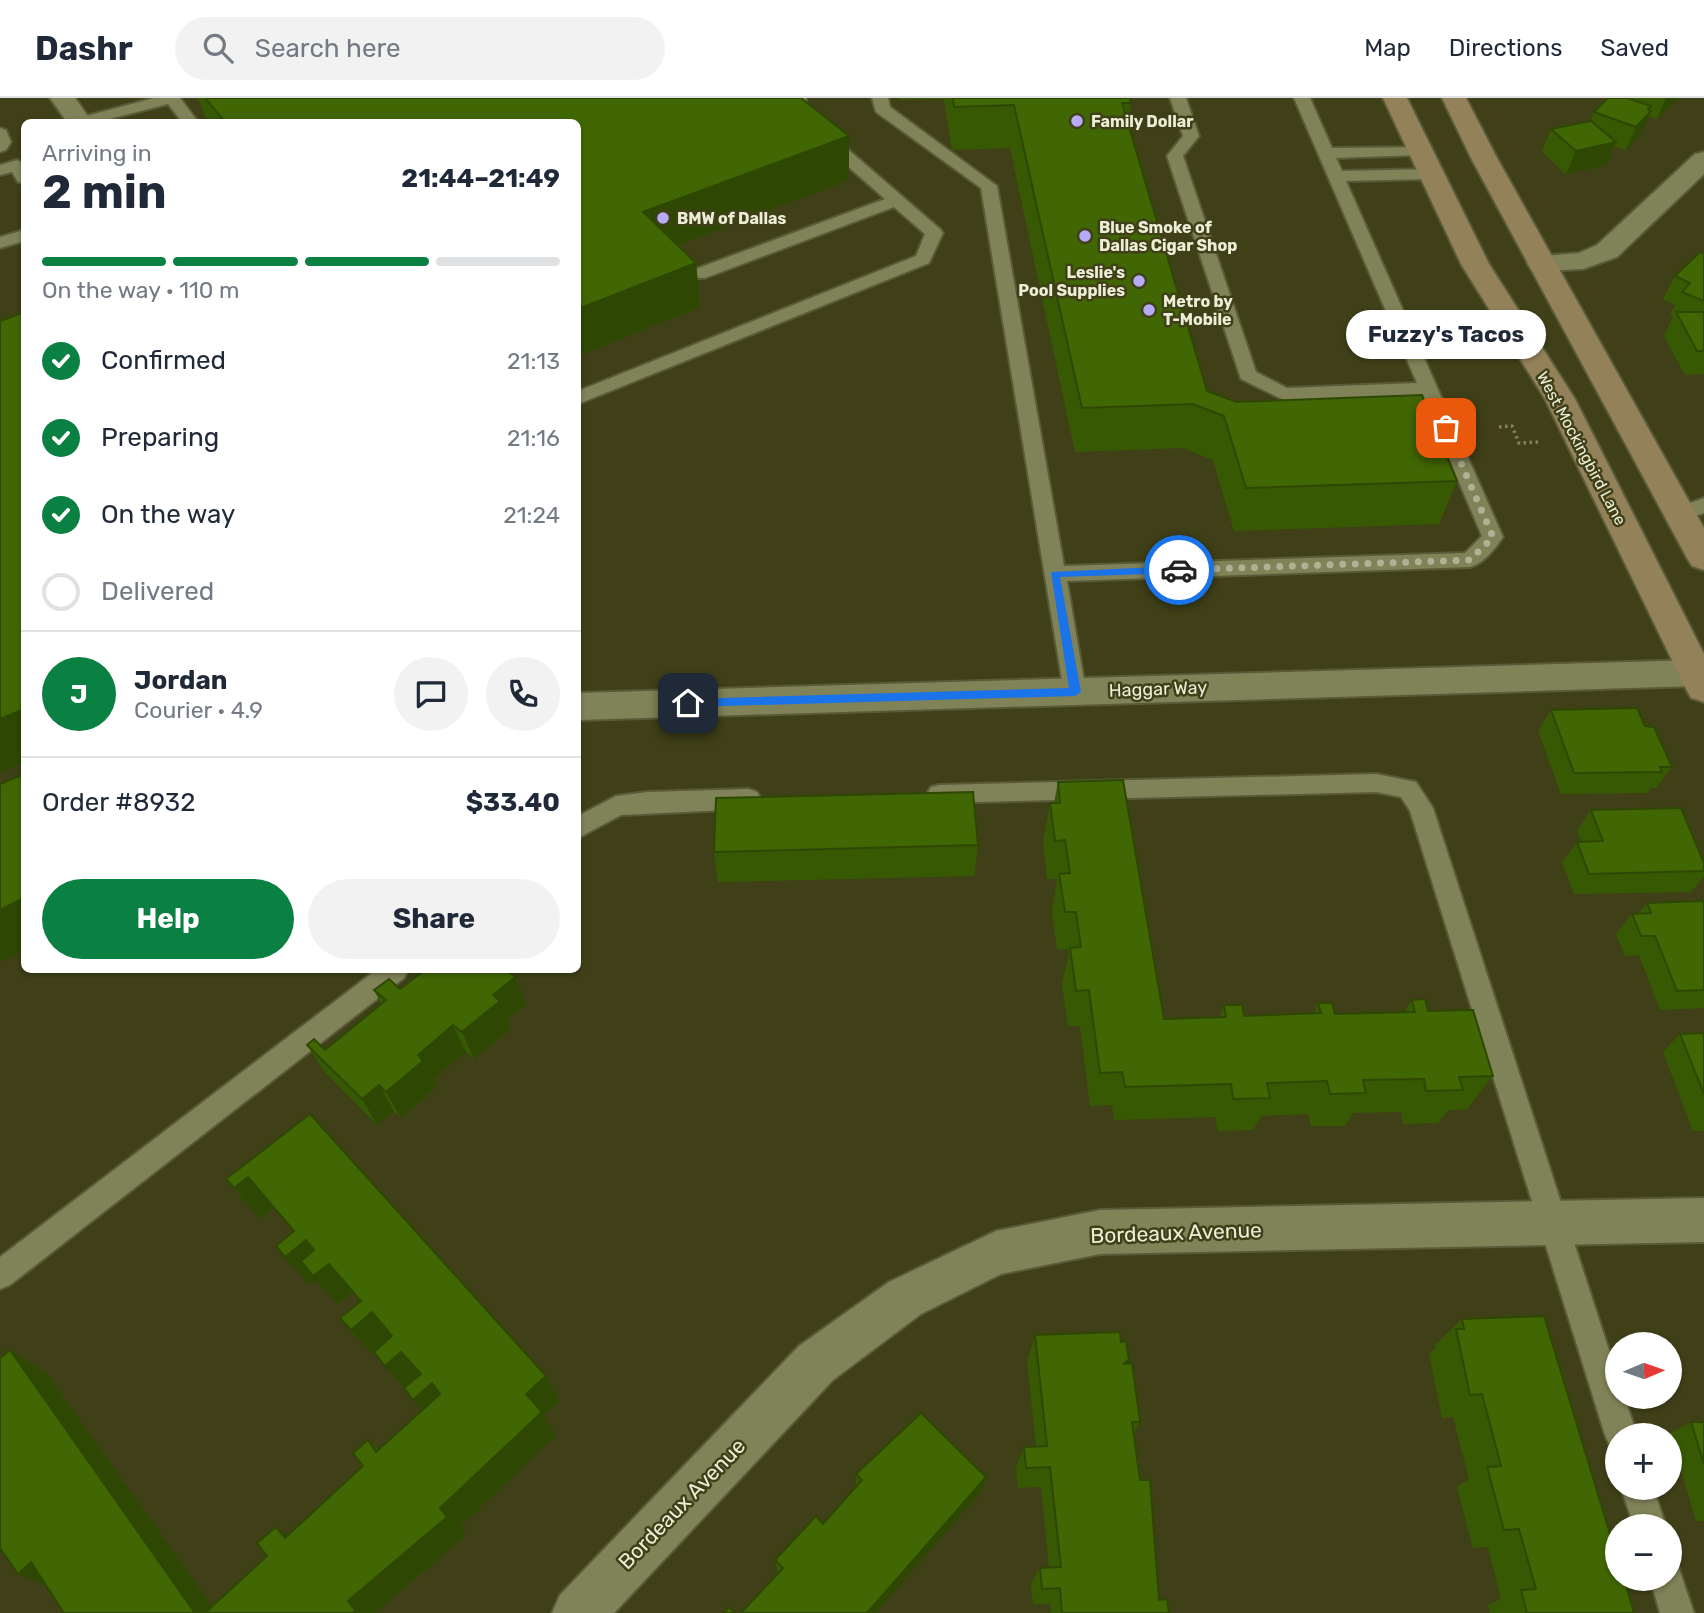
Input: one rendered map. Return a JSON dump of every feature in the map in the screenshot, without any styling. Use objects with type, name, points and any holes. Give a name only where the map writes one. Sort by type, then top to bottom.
[{"type":"main road","name":"West Mockingbird Lane","points":[[1395,98],[1541,263],[1692,510],[1704,558]]},
{"type":"main road","name":"West Mockingbird Lane","points":[[1454,98],[1448,158],[1475,264],[1560,399],[1701,679]]},
{"type":"street","points":[[62,98],[78,119]]},
{"type":"street","points":[[1541,263],[1583,261],[1607,251],[1704,160]]},
{"type":"street","name":"Haggar Way","points":[[581,707],[1075,692],[1701,679]]},
{"type":"street","name":"Bordeaux Avenue","points":[[578,1613],[816,1363],[905,1298],[996,1253],[1100,1232],[1704,1220]]},
{"type":"lane","points":[[92,119],[172,98],[188,119]]},
{"type":"lane","points":[[581,397],[923,259],[934,233],[799,115],[798,98]]},
{"type":"lane","points":[[880,98],[882,109],[989,186],[1075,692]]},
{"type":"lane","points":[[1178,98],[1191,136],[1175,156],[1248,375],[1284,394],[1428,388]]},
{"type":"lane","points":[[1055,574],[1470,560],[1493,537],[1302,98]]},
{"type":"lane","points":[[0,133],[3,142],[0,147]]},
{"type":"lane","points":[[1326,153],[1448,158]]},
{"type":"lane","points":[[1336,176],[1448,158]]},
{"type":"lane","points":[[0,170],[17,165],[21,172]]},
{"type":"lane","points":[[699,274],[898,200]]},
{"type":"lane","points":[[0,243],[21,236]]},
{"type":"lane","points":[[909,795],[1377,783],[1408,789],[1421,808],[1616,1423]]},
{"type":"lane","points":[[581,826],[616,806],[648,802],[771,799]]},
{"type":"lane","points":[[0,1275],[391,973]]},
{"type":"lane","points":[[1670,1591],[1677,1613]]},
{"type":"path","points":[[1499,427],[1512,426],[1519,443],[1543,442]]},
{"type":"building","name":"BMW of Dallas","points":[[205,98],[801,98],[849,136],[643,212],[696,263],[581,308],[581,119],[222,119]]},
{"type":"building","points":[[953,98],[1130,98],[1131,103],[1122,103],[1207,391],[1236,402],[1422,395],[1457,481],[1246,488],[1224,416],[1193,404],[1082,408],[1014,105],[954,107]]},
{"type":"building","points":[[1608,98],[1627,98],[1651,106],[1648,109],[1651,111],[1636,127],[1594,112]]},
{"type":"building","points":[[1591,121],[1616,142],[1576,151],[1551,129]]},
{"type":"building","points":[[1700,252],[1704,254],[1704,301],[1682,292],[1690,283],[1675,276]]},
{"type":"building","points":[[1676,312],[1704,312],[1704,351],[1697,351]]},
{"type":"building","points":[[21,313],[21,710],[0,719],[0,321]]},
{"type":"building","points":[[1637,708],[1645,726],[1654,727],[1672,767],[1660,767],[1662,772],[1574,773],[1551,710]]},
{"type":"building","points":[[21,775],[21,900],[0,910],[0,784]]},
{"type":"building","points":[[1123,780],[1164,1019],[1226,1017],[1224,1005],[1242,1005],[1244,1016],[1321,1013],[1318,1003],[1332,1003],[1335,1014],[1415,1012],[1412,1000],[1425,999],[1428,1011],[1473,1010],[1493,1076],[1459,1077],[1463,1090],[1426,1091],[1424,1079],[1363,1080],[1366,1093],[1330,1094],[1327,1081],[1267,1083],[1270,1098],[1233,1099],[1231,1084],[1125,1087],[1122,1072],[1100,1073],[1089,990],[1076,991],[1070,948],[1081,947],[1076,912],[1065,912],[1059,874],[1070,873],[1065,840],[1055,841],[1050,803],[1060,803],[1058,782]]},
{"type":"building","points":[[973,792],[978,845],[714,852],[716,798]]},
{"type":"building","points":[[1681,808],[1704,863],[1704,871],[1589,874],[1577,842],[1603,841],[1591,810]]},
{"type":"building","points":[[1704,901],[1704,990],[1677,991],[1655,936],[1641,936],[1632,914],[1651,913],[1647,903]]},
{"type":"building","points":[[421,973],[510,973],[515,977],[493,995],[500,1001],[462,1032],[453,1025],[418,1055],[423,1061],[386,1092],[379,1085],[362,1099],[307,1045],[314,1039],[325,1050],[386,1000],[374,990],[389,979],[400,989]]},
{"type":"building","points":[[1704,1033],[1704,1094],[1680,1034]]},
{"type":"building","points":[[310,1114],[546,1376],[526,1394],[542,1412],[440,1508],[447,1517],[348,1601],[355,1610],[353,1613],[205,1613],[267,1556],[257,1543],[276,1527],[285,1538],[363,1466],[353,1453],[368,1440],[376,1452],[440,1394],[432,1383],[413,1400],[404,1388],[421,1374],[401,1352],[385,1366],[374,1352],[392,1336],[372,1312],[351,1330],[340,1318],[361,1301],[329,1264],[313,1276],[301,1261],[314,1250],[306,1240],[285,1257],[276,1246],[294,1231],[248,1177],[234,1188],[226,1179]]},
{"type":"building","points":[[1544,1316],[1605,1517],[1605,1591],[1628,1591],[1634,1613],[1527,1613],[1521,1590],[1536,1589],[1519,1529],[1504,1530],[1487,1467],[1501,1466],[1482,1394],[1470,1395],[1456,1329],[1464,1329],[1462,1319]]},
{"type":"building","points":[[1120,1332],[1121,1342],[1126,1341],[1129,1360],[1123,1364],[1132,1363],[1140,1422],[1132,1422],[1140,1480],[1150,1480],[1159,1600],[1167,1599],[1169,1613],[1062,1613],[1060,1588],[1042,1589],[1040,1568],[1061,1567],[1050,1467],[1026,1468],[1024,1447],[1047,1446],[1035,1335]]},
{"type":"building","points":[[10,1350],[195,1613],[64,1613],[31,1562],[18,1574],[0,1548],[0,1358]]},
{"type":"building","points":[[921,1413],[986,1477],[867,1613],[741,1613],[783,1568],[775,1560],[816,1516],[823,1524],[862,1480],[856,1474]]},
{"type":"building","points":[[1691,1422],[1704,1422],[1704,1464]]},
{"type":"building","points":[[729,1607],[735,1613],[724,1613]]},
{"type":"way so far","points":[[1179,570],[1470,560],[1493,537],[1446,428]]},
{"type":"place","name":"Family Dollar","points":[[1077,121]]},
{"type":"place","name":"BMW of Dallas","points":[[663,218]]},
{"type":"place","name":"Blue Smoke of Dallas Cigar Shop","points":[[1085,236]]},
{"type":"place","name":"Leslie's Pool Supplies","points":[[1139,281]]},
{"type":"place","name":"Metro by T-Mobile","points":[[1149,310]]},
{"type":"place","name":"Fuzzy's Tacos","points":[[1446,428]]},
{"type":"route","points":[[688,703],[1075,692],[1055,574],[1179,570]]}]
